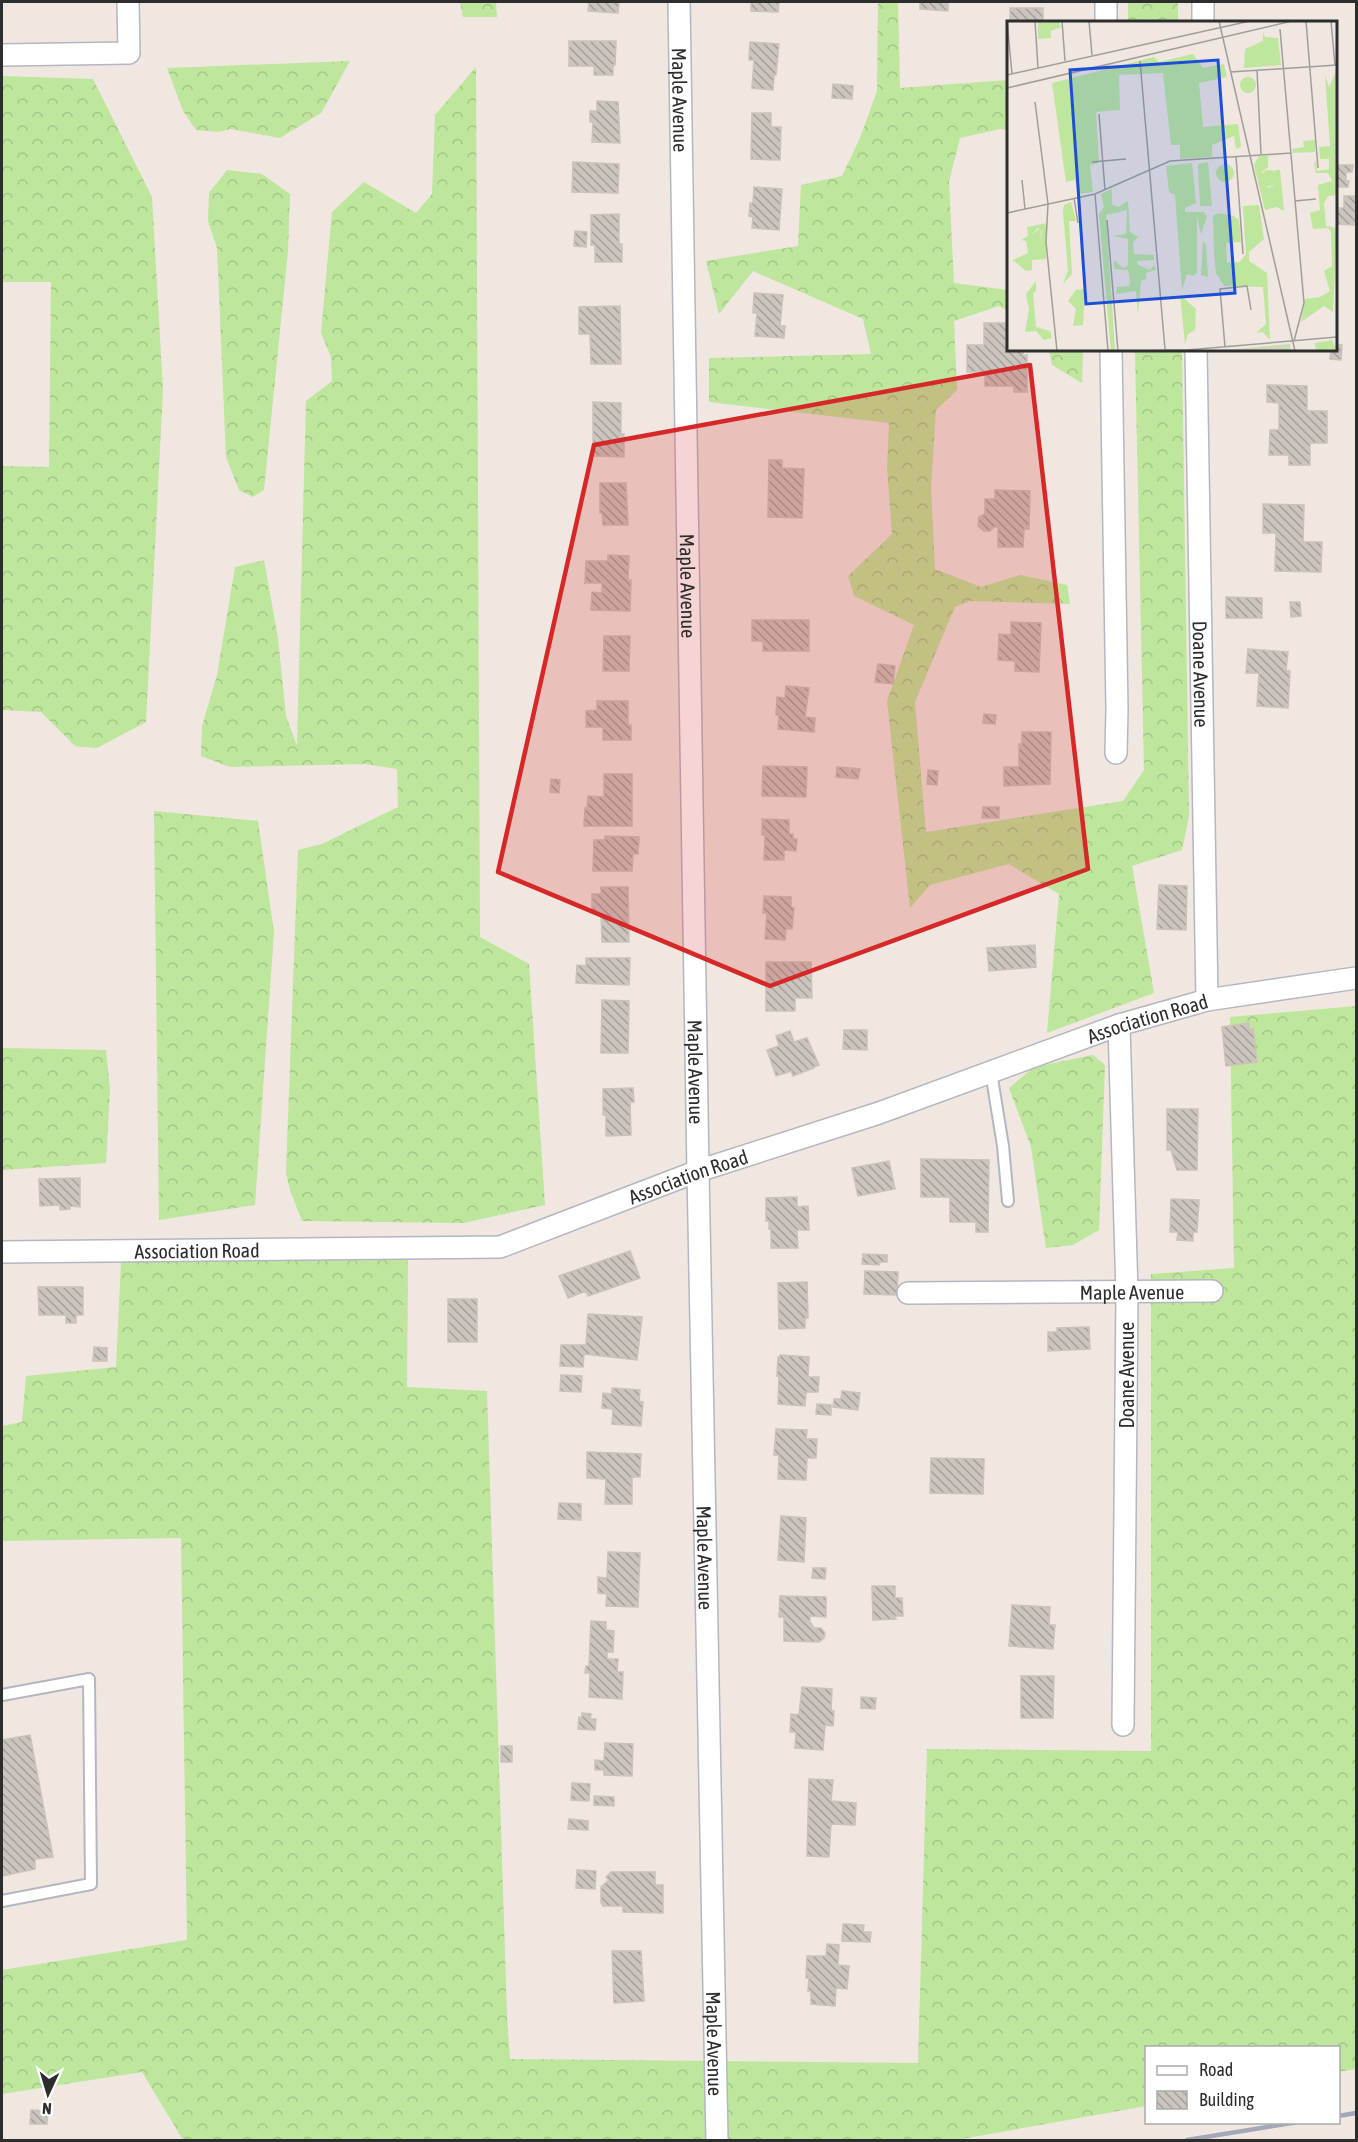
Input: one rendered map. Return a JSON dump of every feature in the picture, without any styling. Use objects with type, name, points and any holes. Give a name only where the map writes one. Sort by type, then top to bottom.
[{"type":"street","points":[[2,56],[129,53],[128,2]]},
{"type":"street","name":"Maple Avenue","points":[[679,2],[717,2140]]},
{"type":"street","points":[[1106,2],[1106,21]]},
{"type":"street","points":[[1203,2],[1203,21]]},
{"type":"street","points":[[1111,351],[1116,753]]},
{"type":"street","name":"Doane Avenue","points":[[1196,351],[1207,1000]]},
{"type":"street","name":"Association Road","points":[[2,1252],[500,1247],[698,1171],[879,1113],[1119,1025],[1207,1000],[1356,978]]},
{"type":"street","name":"Doane Avenue","points":[[1119,1025],[1126,1293],[1123,1725]]},
{"type":"street","name":"Maple Avenue","points":[[908,1293],[1212,1291]]},
{"type":"lane","points":[[991,1072],[1003,1146],[1008,1201]]},
{"type":"lane","points":[[2,1695],[89,1679],[91,1884],[2,1901]]},
{"type":"highlighted area","points":[[1030,365],[1088,869],[770,986],[498,872],[594,445]]},
{"type":"green space","points":[[460,2],[496,2],[497,17],[463,17]]},
{"type":"green space","points":[[878,2],[898,2],[900,88],[1007,80],[1007,130],[1000,129],[960,138],[949,182],[954,283],[1007,290],[1007,310],[999,306],[954,321],[957,390],[936,410],[931,488],[935,569],[981,587],[1020,575],[1067,585],[1070,604],[970,601],[955,607],[915,702],[926,832],[1123,801],[1144,770],[1135,351],[1182,351],[1189,816],[1182,850],[1132,866],[1154,993],[1047,1033],[1059,894],[1009,864],[930,885],[910,908],[887,701],[914,625],[854,596],[848,576],[892,534],[887,468],[889,423],[709,402],[709,358],[871,354],[863,319],[753,271],[719,314],[706,261],[798,246],[801,185],[842,176],[860,138],[877,91]]},
{"type":"green space","points":[[1128,2],[1178,2],[1178,21],[1128,21]]},
{"type":"green space","points":[[350,61],[321,113],[280,138],[231,129],[218,132],[196,130],[183,111],[167,68]]},
{"type":"green space","points":[[476,67],[480,937],[529,964],[545,1205],[463,1223],[302,1221],[286,1173],[298,850],[322,844],[398,807],[397,769],[365,764],[230,767],[201,756],[202,726],[217,675],[235,567],[264,560],[278,638],[286,716],[297,746],[306,401],[332,381],[331,357],[321,333],[332,212],[364,182],[416,213],[432,194],[435,115]]},
{"type":"green space","points":[[2,76],[93,79],[152,197],[163,390],[146,722],[97,748],[75,746],[41,712],[2,710],[2,466],[49,467],[51,282],[2,282]]},
{"type":"green space","points":[[227,170],[262,174],[290,194],[288,251],[264,490],[253,497],[239,490],[226,457],[217,248],[208,221],[209,193]]},
{"type":"green space","points":[[1049,351],[1083,351],[1082,383],[1052,365]]},
{"type":"green space","points":[[154,811],[258,821],[274,932],[255,1205],[159,1220]]},
{"type":"green space","points":[[1356,1006],[1356,2069],[1340,2072],[1340,2046],[1145,2046],[1145,2106],[956,2140],[183,2140],[142,2072],[2,2094],[2,1970],[187,1940],[181,1538],[2,1541],[2,1426],[22,1422],[26,1376],[116,1367],[121,1262],[408,1260],[407,1387],[487,1391],[510,2059],[918,2063],[927,1749],[1151,1751],[1151,1274],[1234,1268],[1230,1017]]},
{"type":"green space","points":[[2,1048],[106,1050],[110,1089],[106,1163],[2,1170]]},
{"type":"green space","points":[[1093,1055],[1105,1065],[1099,1230],[1073,1245],[1046,1248],[1031,1147],[1009,1088],[1034,1067]]},
{"type":"building","points":[[587,2],[619,2],[618,13],[588,11]]},
{"type":"building","points":[[751,2],[779,2],[778,12],[751,11]]},
{"type":"building","points":[[920,2],[948,2],[948,11],[920,9]]},
{"type":"building","points":[[1010,8],[1043,8],[1043,21],[1010,21]]},
{"type":"building","points":[[569,41],[616,41],[613,75],[594,75],[594,66],[569,66]]},
{"type":"building","points":[[750,42],[779,44],[773,90],[752,88],[754,60],[749,60]]},
{"type":"building","points":[[833,84],[853,86],[852,99],[832,98]]},
{"type":"building","points":[[597,101],[618,102],[620,143],[592,142],[593,122],[590,122],[590,111],[597,111]]},
{"type":"building","points":[[752,113],[771,113],[771,127],[781,127],[780,160],[751,159]]},
{"type":"building","points":[[573,162],[619,164],[618,193],[572,192]]},
{"type":"building","points":[[1337,165],[1353,165],[1352,172],[1346,172],[1348,187],[1337,187]]},
{"type":"building","points":[[754,187],[782,189],[779,230],[752,228],[753,217],[749,216]]},
{"type":"building","points":[[1344,196],[1356,196],[1356,225],[1337,224],[1337,208],[1344,208]]},
{"type":"building","points":[[619,214],[619,244],[622,244],[622,262],[595,262],[595,245],[591,245],[591,215]]},
{"type":"building","points":[[575,231],[587,232],[586,247],[574,246]]},
{"type":"building","points":[[754,293],[783,295],[780,326],[785,326],[784,338],[755,336],[757,313],[753,313]]},
{"type":"building","points":[[620,306],[621,364],[591,364],[590,334],[579,334],[579,307]]},
{"type":"building","points":[[984,323],[1007,323],[1007,351],[1023,351],[1023,356],[1027,355],[1027,392],[1014,392],[1014,386],[985,386],[985,372],[967,372],[967,345],[984,345]]},
{"type":"building","points":[[1337,344],[1342,345],[1341,360],[1330,359],[1331,351],[1337,351]]},
{"type":"building","points":[[1267,385],[1307,386],[1307,411],[1327,411],[1327,443],[1310,443],[1310,465],[1289,465],[1289,455],[1269,455],[1270,430],[1279,430],[1279,403],[1267,402]]},
{"type":"building","points":[[593,402],[621,403],[624,457],[593,456]]},
{"type":"building","points":[[769,460],[782,460],[782,468],[804,469],[802,518],[768,517]]},
{"type":"building","points":[[600,483],[626,483],[628,525],[603,525],[602,513],[600,513]]},
{"type":"building","points":[[995,490],[1030,491],[1029,529],[1024,529],[1023,547],[998,547],[998,527],[984,531],[978,526],[979,517],[985,514],[985,499],[995,499]]},
{"type":"building","points":[[1263,504],[1304,505],[1303,542],[1322,542],[1321,572],[1275,571],[1276,533],[1263,533]]},
{"type":"building","points":[[608,555],[629,556],[630,611],[591,610],[592,592],[602,593],[602,583],[585,583],[586,561],[608,561]]},
{"type":"building","points":[[1226,597],[1262,598],[1262,618],[1226,618]]},
{"type":"building","points":[[1290,602],[1300,602],[1301,616],[1291,617]]},
{"type":"building","points":[[752,620],[809,620],[809,651],[763,651],[763,641],[752,641]]},
{"type":"building","points":[[1011,622],[1041,623],[1039,672],[1015,671],[1015,661],[998,660],[999,634],[1011,635]]},
{"type":"building","points":[[604,636],[630,636],[629,671],[603,671]]},
{"type":"building","points":[[1248,649],[1288,652],[1286,671],[1290,671],[1288,708],[1257,706],[1259,673],[1246,673]]},
{"type":"building","points":[[878,664],[895,666],[893,684],[875,682]]},
{"type":"building","points":[[786,686],[809,688],[805,717],[815,718],[814,732],[778,729],[777,697],[785,698]]},
{"type":"building","points":[[597,701],[628,701],[628,725],[631,725],[631,740],[603,740],[603,727],[586,727],[586,711],[597,710]]},
{"type":"building","points":[[984,714],[996,715],[995,724],[983,723]]},
{"type":"building","points":[[1022,732],[1051,732],[1050,784],[1004,786],[1004,767],[1019,767],[1019,744],[1022,744]]},
{"type":"building","points":[[763,766],[807,767],[806,797],[762,796]]},
{"type":"building","points":[[837,767],[849,768],[848,778],[836,777]]},
{"type":"building","points":[[851,768],[860,769],[858,779],[849,778]]},
{"type":"building","points":[[928,770],[938,771],[937,785],[927,784]]},
{"type":"building","points":[[604,774],[632,774],[632,826],[584,826],[588,796],[604,797]]},
{"type":"building","points":[[551,779],[560,780],[559,793],[550,792]]},
{"type":"building","points":[[983,807],[999,807],[999,818],[982,818]]},
{"type":"building","points":[[762,819],[789,820],[789,834],[793,834],[793,839],[797,839],[796,851],[784,850],[784,860],[764,860],[765,835],[762,835]]},
{"type":"building","points":[[605,836],[639,837],[638,854],[633,854],[632,871],[593,871],[594,840],[605,840]]},
{"type":"building","points":[[1159,885],[1187,886],[1186,930],[1157,929]]},
{"type":"building","points":[[601,887],[628,887],[629,942],[602,942],[601,911],[592,912],[592,894],[601,894]]},
{"type":"building","points":[[764,896],[791,897],[791,907],[794,908],[792,929],[786,929],[785,940],[765,939],[767,913],[763,913]]},
{"type":"building","points":[[1035,945],[1036,967],[989,971],[987,948]]},
{"type":"building","points":[[586,958],[630,958],[629,985],[576,983],[577,965],[586,966]]},
{"type":"building","points":[[766,962],[811,962],[812,998],[795,998],[795,1011],[766,1011]]},
{"type":"building","points":[[602,1000],[629,1001],[628,1053],[601,1053]]},
{"type":"building","points":[[1249,1023],[1249,1030],[1253,1029],[1257,1062],[1226,1066],[1222,1027]]},
{"type":"building","points":[[844,1030],[867,1030],[867,1050],[843,1049]]},
{"type":"building","points":[[790,1031],[794,1042],[807,1038],[819,1065],[793,1076],[791,1071],[776,1076],[767,1050],[779,1046],[776,1036]]},
{"type":"building","points":[[633,1088],[634,1102],[630,1102],[631,1135],[606,1136],[603,1089]]},
{"type":"building","points":[[1167,1109],[1198,1109],[1197,1170],[1177,1170],[1171,1150],[1167,1150]]},
{"type":"building","points":[[921,1159],[989,1160],[988,1232],[976,1232],[976,1222],[950,1222],[950,1197],[921,1197]]},
{"type":"building","points":[[889,1161],[895,1189],[858,1196],[852,1168]]},
{"type":"building","points":[[80,1178],[80,1207],[70,1206],[70,1209],[60,1210],[60,1205],[40,1206],[39,1179]]},
{"type":"building","points":[[797,1197],[797,1207],[808,1206],[809,1230],[797,1230],[798,1248],[771,1248],[771,1230],[769,1221],[766,1221],[766,1198]]},
{"type":"building","points":[[1171,1199],[1199,1200],[1197,1232],[1193,1232],[1193,1241],[1177,1240],[1178,1232],[1170,1232]]},
{"type":"building","points":[[630,1251],[640,1278],[588,1296],[586,1291],[568,1298],[559,1276]]},
{"type":"building","points":[[863,1254],[887,1255],[887,1262],[880,1262],[879,1265],[862,1264]]},
{"type":"building","points":[[865,1271],[898,1272],[897,1295],[864,1294]]},
{"type":"building","points":[[807,1282],[808,1318],[805,1318],[805,1328],[779,1329],[778,1283]]},
{"type":"building","points":[[38,1287],[83,1287],[83,1315],[76,1315],[76,1323],[66,1323],[66,1315],[39,1315]]},
{"type":"building","points":[[448,1299],[477,1299],[477,1342],[448,1342]]},
{"type":"building","points":[[588,1314],[642,1317],[637,1360],[584,1354],[583,1367],[560,1366],[561,1345],[586,1345]]},
{"type":"building","points":[[1089,1327],[1090,1349],[1048,1351],[1048,1332],[1057,1332],[1057,1328]]},
{"type":"building","points":[[94,1347],[107,1348],[107,1361],[93,1361]]},
{"type":"building","points":[[780,1355],[809,1357],[808,1377],[819,1377],[818,1392],[806,1392],[805,1406],[778,1404],[779,1376],[777,1376]]},
{"type":"building","points":[[561,1375],[582,1376],[581,1392],[560,1391]]},
{"type":"building","points":[[612,1388],[640,1390],[639,1401],[643,1402],[641,1426],[612,1424],[613,1409],[602,1408],[603,1393],[612,1394]]},
{"type":"building","points":[[842,1391],[860,1393],[858,1410],[833,1407],[834,1399],[841,1399]]},
{"type":"building","points":[[817,1404],[831,1405],[831,1415],[816,1414]]},
{"type":"building","points":[[776,1429],[807,1430],[806,1439],[817,1439],[816,1458],[807,1458],[806,1480],[778,1479],[779,1455],[774,1455]]},
{"type":"building","points":[[587,1452],[641,1454],[640,1477],[632,1477],[632,1504],[605,1504],[606,1479],[587,1478]]},
{"type":"building","points":[[931,1458],[984,1459],[983,1494],[930,1493]]},
{"type":"building","points":[[559,1503],[581,1504],[581,1520],[558,1519]]},
{"type":"building","points":[[781,1516],[806,1518],[804,1562],[778,1560]]},
{"type":"building","points":[[608,1552],[640,1553],[638,1607],[606,1606],[607,1594],[598,1593],[598,1577],[607,1578]]},
{"type":"building","points":[[813,1568],[826,1568],[825,1579],[812,1578]]},
{"type":"building","points":[[872,1586],[895,1586],[895,1598],[902,1598],[903,1616],[895,1616],[896,1619],[873,1620]]},
{"type":"building","points":[[780,1596],[826,1597],[826,1617],[810,1616],[810,1622],[814,1628],[821,1628],[825,1633],[824,1638],[819,1642],[784,1641],[784,1617],[779,1617]]},
{"type":"building","points":[[1012,1605],[1050,1607],[1049,1625],[1055,1625],[1053,1649],[1009,1646]]},
{"type":"building","points":[[591,1621],[606,1622],[606,1630],[614,1631],[613,1652],[607,1652],[607,1659],[618,1659],[617,1672],[623,1672],[622,1699],[589,1697],[590,1673],[585,1673],[586,1666],[589,1666]]},
{"type":"building","points":[[1021,1676],[1054,1676],[1053,1718],[1021,1718]]},
{"type":"building","points":[[802,1687],[832,1689],[833,1726],[825,1725],[823,1750],[795,1748],[796,1732],[790,1732],[791,1714],[799,1715]]},
{"type":"building","points":[[861,1697],[876,1698],[875,1709],[861,1708]]},
{"type":"building","points":[[582,1713],[591,1714],[590,1719],[596,1719],[595,1730],[578,1729],[579,1717],[582,1718]]},
{"type":"building","points":[[30,1735],[53,1857],[35,1859],[35,1869],[2,1876],[2,1740]]},
{"type":"building","points":[[605,1743],[633,1744],[632,1776],[604,1775],[604,1770],[595,1770],[595,1760],[604,1761]]},
{"type":"building","points":[[501,1746],[512,1746],[512,1762],[501,1762]]},
{"type":"building","points":[[809,1779],[833,1780],[831,1801],[856,1803],[855,1825],[831,1824],[829,1857],[807,1856]]},
{"type":"building","points":[[572,1783],[590,1784],[589,1801],[571,1800]]},
{"type":"building","points":[[594,1796],[614,1797],[614,1806],[594,1805]]},
{"type":"building","points":[[569,1819],[588,1821],[588,1830],[568,1829]]},
{"type":"building","points":[[577,1870],[596,1871],[595,1889],[576,1888]]},
{"type":"building","points":[[611,1872],[655,1872],[655,1885],[663,1885],[663,1913],[623,1912],[623,1906],[603,1906],[601,1887],[609,1880],[606,1877]]},
{"type":"building","points":[[843,1924],[864,1925],[863,1932],[871,1932],[870,1942],[842,1941]]},
{"type":"building","points":[[827,1944],[839,1945],[838,1965],[849,1966],[847,1989],[836,1988],[835,2006],[811,2004],[811,1991],[808,1991],[809,1978],[806,1978],[807,1956],[826,1956]]},
{"type":"building","points":[[612,1951],[641,1951],[644,2001],[614,2003]]},
{"type":"building","points":[[31,2110],[48,2111],[47,2124],[30,2124]]},
{"type":"railway","points":[[1340,2116],[1356,2113]]},
{"type":"railway","points":[[1187,2140],[1286,2124]]}]
